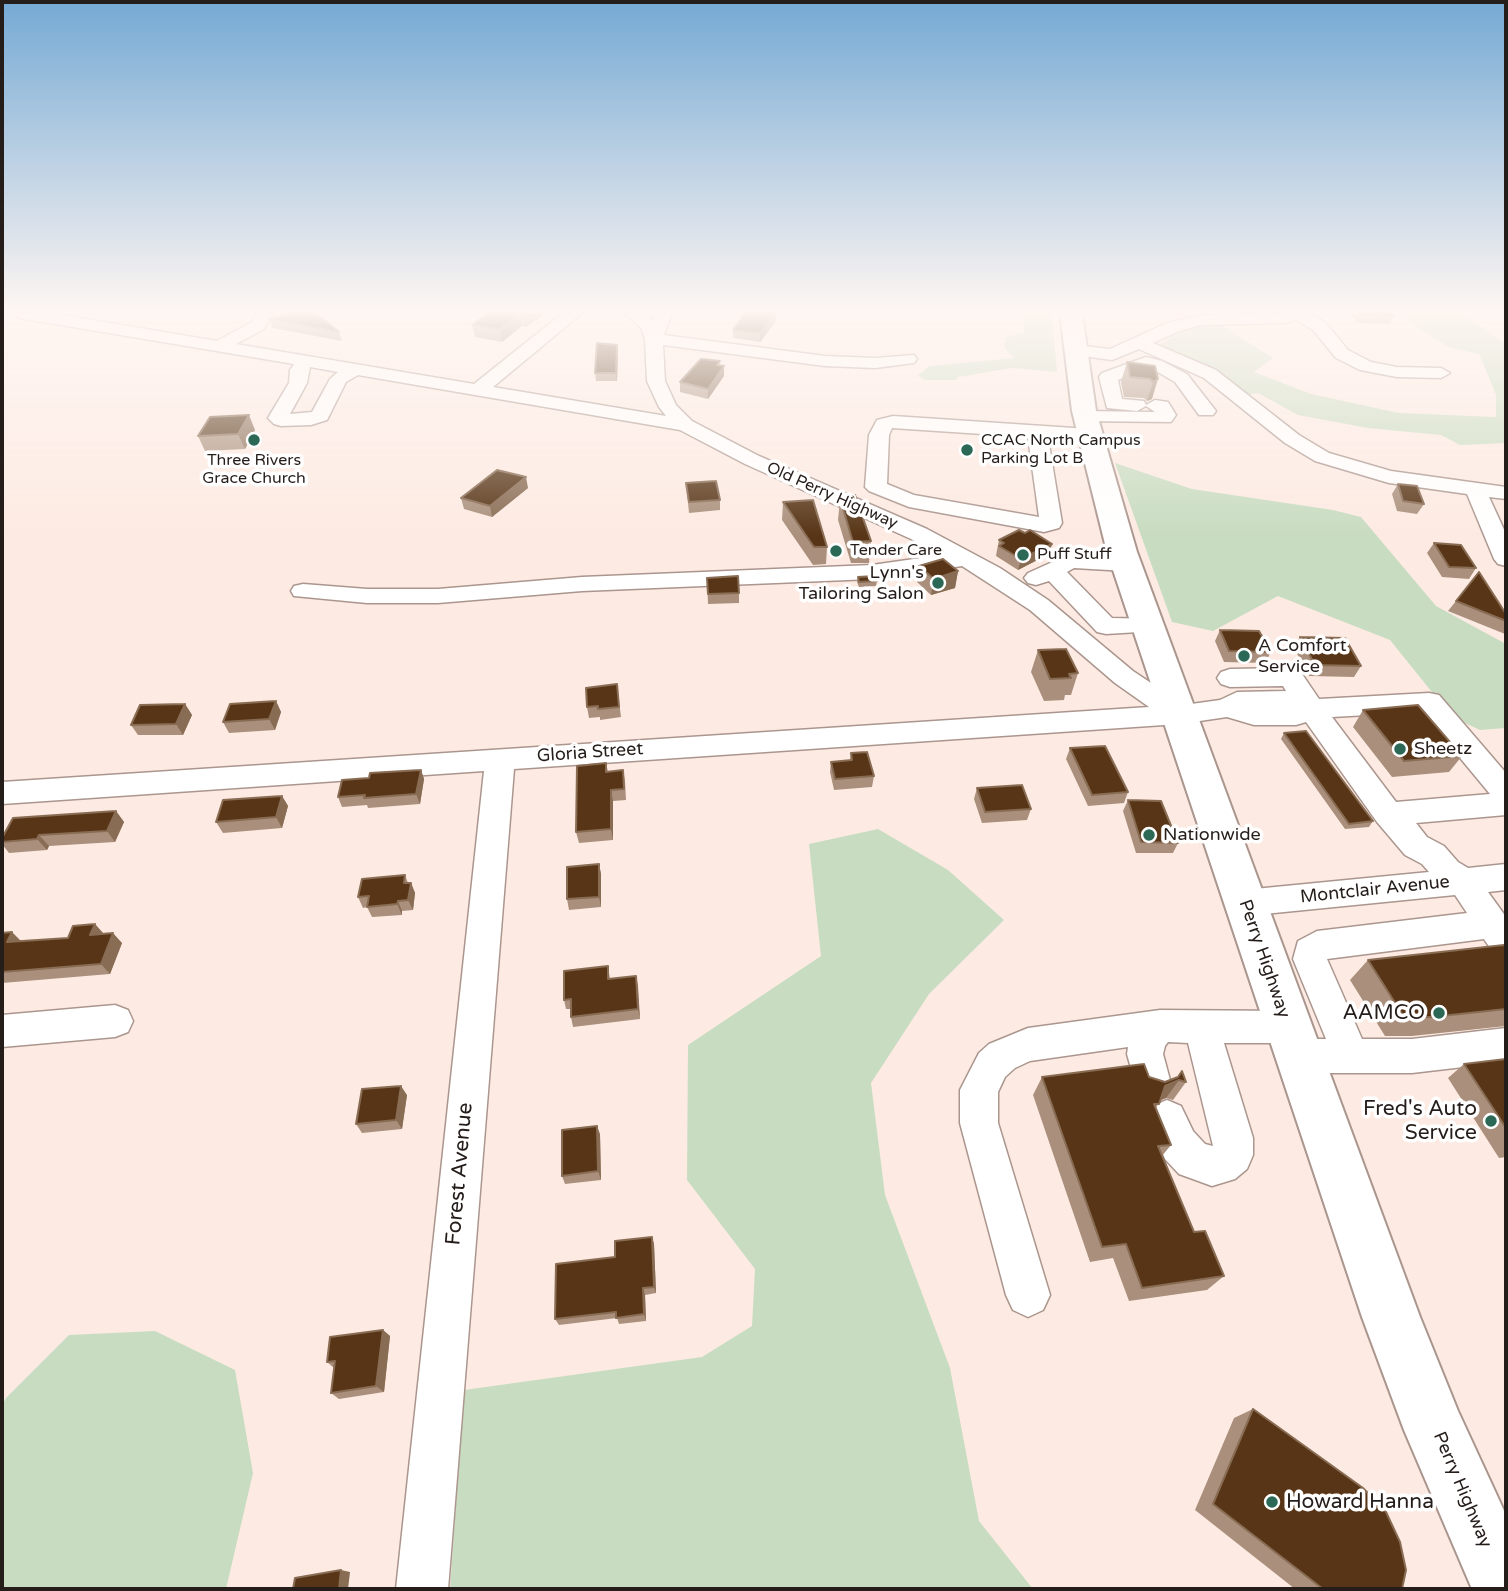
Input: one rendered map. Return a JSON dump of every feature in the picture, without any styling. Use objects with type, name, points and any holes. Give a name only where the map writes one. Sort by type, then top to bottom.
[{"type":"main road","name":"Perry Highway","points":[[1083,387],[1087,426],[1126,564],[1244,903],[1391,1317],[1435,1430],[1506,1589]]},
{"type":"street","points":[[296,387],[278,418],[281,420],[320,416],[335,387]]},
{"type":"street","name":"Old Perry Highway","points":[[455,387],[677,416],[752,460],[966,558],[1016,588],[1079,636],[1124,677],[1179,715]]},
{"type":"street","points":[[477,391],[482,387]]},
{"type":"street","points":[[660,387],[677,416]]},
{"type":"street","points":[[1037,431],[1051,523],[1044,525],[909,501],[876,487],[879,435],[884,425],[893,422],[1037,431],[1164,418],[1166,415],[1161,406],[1114,404],[1110,387]]},
{"type":"street","points":[[1188,387],[1206,411]]},
{"type":"street","points":[[1227,387],[1292,439],[1322,457],[1388,477],[1506,493]]},
{"type":"street","points":[[1475,489],[1506,559]]},
{"type":"street","points":[[303,591],[367,596],[438,596],[582,584],[873,572],[966,558]]},
{"type":"street","points":[[1016,588],[1070,561],[1126,564]]},
{"type":"street","points":[[1052,570],[1106,626]]},
{"type":"street","points":[[1079,636],[1106,626],[1147,625]]},
{"type":"street","points":[[1230,678],[1291,677],[1311,709],[1388,814],[1416,846],[1433,855],[1447,871],[1463,881],[1499,934]]},
{"type":"street","points":[[1311,709],[1429,702],[1506,793]]},
{"type":"street","name":"Gloria Street","points":[[2,793],[1179,715],[1227,708],[1254,716],[1296,716],[1311,709]]},
{"type":"street","name":"Forest Avenue","points":[[422,1589],[500,759]]},
{"type":"street","points":[[1388,814],[1506,804]]},
{"type":"street","points":[[1416,846],[1412,857],[1422,873],[1423,886]]},
{"type":"street","name":"Montclair Avenue","points":[[1244,903],[1506,877]]},
{"type":"street","points":[[1351,1056],[1310,959],[1310,951],[1317,945],[1499,934]]},
{"type":"street","points":[[2,1031],[115,1021]]},
{"type":"street","points":[[1167,1119],[1178,1145],[1193,1160],[1212,1166],[1221,1165],[1233,1155],[1233,1138],[1201,1025]]},
{"type":"street","points":[[1028,1295],[979,1123],[977,1106],[985,1076],[1002,1056],[1028,1045],[1160,1026],[1201,1025],[1351,1056],[1412,1056],[1506,1045]]},
{"type":"street","points":[[1150,1080],[1145,1054],[1149,1038],[1160,1026]]},
{"type":"green space","points":[[1237,387],[1294,387],[1311,394],[1399,413],[1496,417],[1496,395],[1493,387],[1506,387],[1506,443],[1460,445],[1441,435],[1368,428],[1298,415],[1258,393],[1246,395]]},
{"type":"green space","points":[[1115,463],[1192,489],[1333,510],[1361,517],[1436,606],[1506,644],[1506,728],[1480,730],[1452,717],[1390,640],[1278,596],[1213,631],[1172,622]]},
{"type":"green space","points":[[878,829],[948,870],[1004,920],[929,994],[871,1083],[885,1195],[950,1368],[979,1521],[1033,1589],[450,1589],[464,1390],[702,1357],[752,1326],[755,1269],[687,1180],[688,1045],[821,956],[809,844]]},
{"type":"green space","points":[[155,1331],[235,1370],[253,1473],[226,1589],[2,1589],[2,1406],[6,1398],[69,1335]]},
{"type":"building","points":[[249,415],[238,434],[198,436],[210,417]]},
{"type":"building","points":[[497,470],[526,477],[490,506],[461,498]]},
{"type":"building","points":[[716,481],[720,500],[689,502],[686,483]]},
{"type":"building","points":[[1398,484],[1417,486],[1424,504],[1403,501]]},
{"type":"building","points":[[855,495],[871,541],[853,542],[840,499]]},
{"type":"building","points":[[813,500],[827,547],[814,547],[783,502]]},
{"type":"building","points":[[1019,530],[1025,533],[1030,530],[1052,544],[1021,559],[999,546],[1004,543],[999,540]]},
{"type":"building","points":[[1434,543],[1461,545],[1476,568],[1449,567]]},
{"type":"building","points":[[943,559],[958,571],[934,579],[919,566]]},
{"type":"building","points":[[1479,572],[1506,614],[1506,621],[1456,601]]},
{"type":"building","points":[[738,576],[739,593],[708,594],[707,578]]},
{"type":"building","points":[[875,576],[877,581],[859,582],[858,577]]},
{"type":"building","points":[[1220,630],[1259,631],[1271,652],[1229,651]]},
{"type":"building","points":[[1300,637],[1345,638],[1361,666],[1315,665]]},
{"type":"building","points":[[1066,649],[1078,673],[1069,674],[1071,678],[1050,679],[1038,650]]},
{"type":"building","points":[[617,684],[619,707],[587,707],[586,688]]},
{"type":"building","points":[[276,701],[269,719],[223,722],[230,704]]},
{"type":"building","points":[[185,704],[176,724],[131,725],[140,705]]},
{"type":"building","points":[[1418,705],[1462,756],[1404,761],[1363,710]]},
{"type":"building","points":[[1306,731],[1373,821],[1349,824],[1284,733]]},
{"type":"building","points":[[1105,746],[1128,792],[1092,795],[1070,748]]},
{"type":"building","points":[[867,752],[874,776],[835,779],[831,762],[852,760],[851,753]]},
{"type":"building","points":[[606,763],[606,772],[623,770],[624,789],[611,790],[611,829],[576,832],[577,766]]},
{"type":"building","points":[[421,770],[416,794],[338,797],[342,780],[369,778],[370,773]]},
{"type":"building","points":[[1022,785],[1031,809],[985,812],[977,788]]},
{"type":"building","points":[[282,796],[276,817],[216,822],[223,800]]},
{"type":"building","points":[[1128,800],[1161,801],[1178,843],[1141,842]]},
{"type":"building","points":[[116,811],[107,831],[39,835],[37,839],[2,842],[13,818]]},
{"type":"building","points":[[599,864],[599,897],[567,899],[567,867]]},
{"type":"building","points":[[405,875],[404,883],[411,883],[408,900],[367,907],[369,896],[358,897],[362,879]]},
{"type":"building","points":[[95,924],[90,935],[113,933],[101,964],[2,972],[2,933],[12,932],[7,942],[68,938],[73,926]]},
{"type":"building","points":[[1504,945],[1506,1009],[1432,1017],[1404,1017],[1368,960]]},
{"type":"building","points":[[608,966],[608,979],[636,976],[638,1009],[571,1017],[571,999],[564,1000],[564,971]]},
{"type":"building","points":[[1506,1059],[1506,1128],[1464,1064]]},
{"type":"building","points":[[1144,1064],[1149,1077],[1165,1082],[1178,1077],[1182,1071],[1186,1082],[1179,1080],[1165,1086],[1159,1104],[1154,1104],[1171,1145],[1158,1146],[1194,1232],[1205,1231],[1224,1276],[1142,1288],[1126,1244],[1102,1247],[1042,1077]]},
{"type":"building","points":[[401,1086],[396,1120],[356,1124],[362,1089]]},
{"type":"building","points":[[597,1126],[598,1171],[562,1176],[562,1130]]},
{"type":"building","points":[[652,1237],[654,1287],[643,1288],[644,1314],[616,1318],[616,1312],[555,1319],[556,1264],[615,1257],[615,1241]]},
{"type":"building","points":[[383,1330],[376,1386],[331,1393],[335,1361],[327,1362],[330,1337]]},
{"type":"building","name":"Howard Hanna","points":[[1253,1409],[1363,1488],[1386,1512],[1400,1542],[1406,1570],[1402,1589],[1323,1589],[1213,1504]]},
{"type":"building","points":[[341,1570],[339,1589],[293,1589],[295,1578]]},
{"type":"place","name":"Three Rivers Grace Church","points":[[254,440]]},
{"type":"place","name":"CCAC North Campus Parking Lot B","points":[[967,450]]},
{"type":"place","name":"Tender Care","points":[[836,551]]},
{"type":"place","name":"Puff Stuff","points":[[1023,555]]},
{"type":"place","name":"Lynn's Tailoring Salon","points":[[938,583]]},
{"type":"place","name":"A Comfort Service","points":[[1244,656]]},
{"type":"place","name":"Sheetz","points":[[1400,749]]},
{"type":"place","name":"Nationwide","points":[[1149,835]]},
{"type":"place","name":"AAMCO","points":[[1439,1013]]},
{"type":"place","name":"Fred's Auto Service","points":[[1491,1121]]},
{"type":"place","name":"Howard Hanna","points":[[1272,1502]]}]
